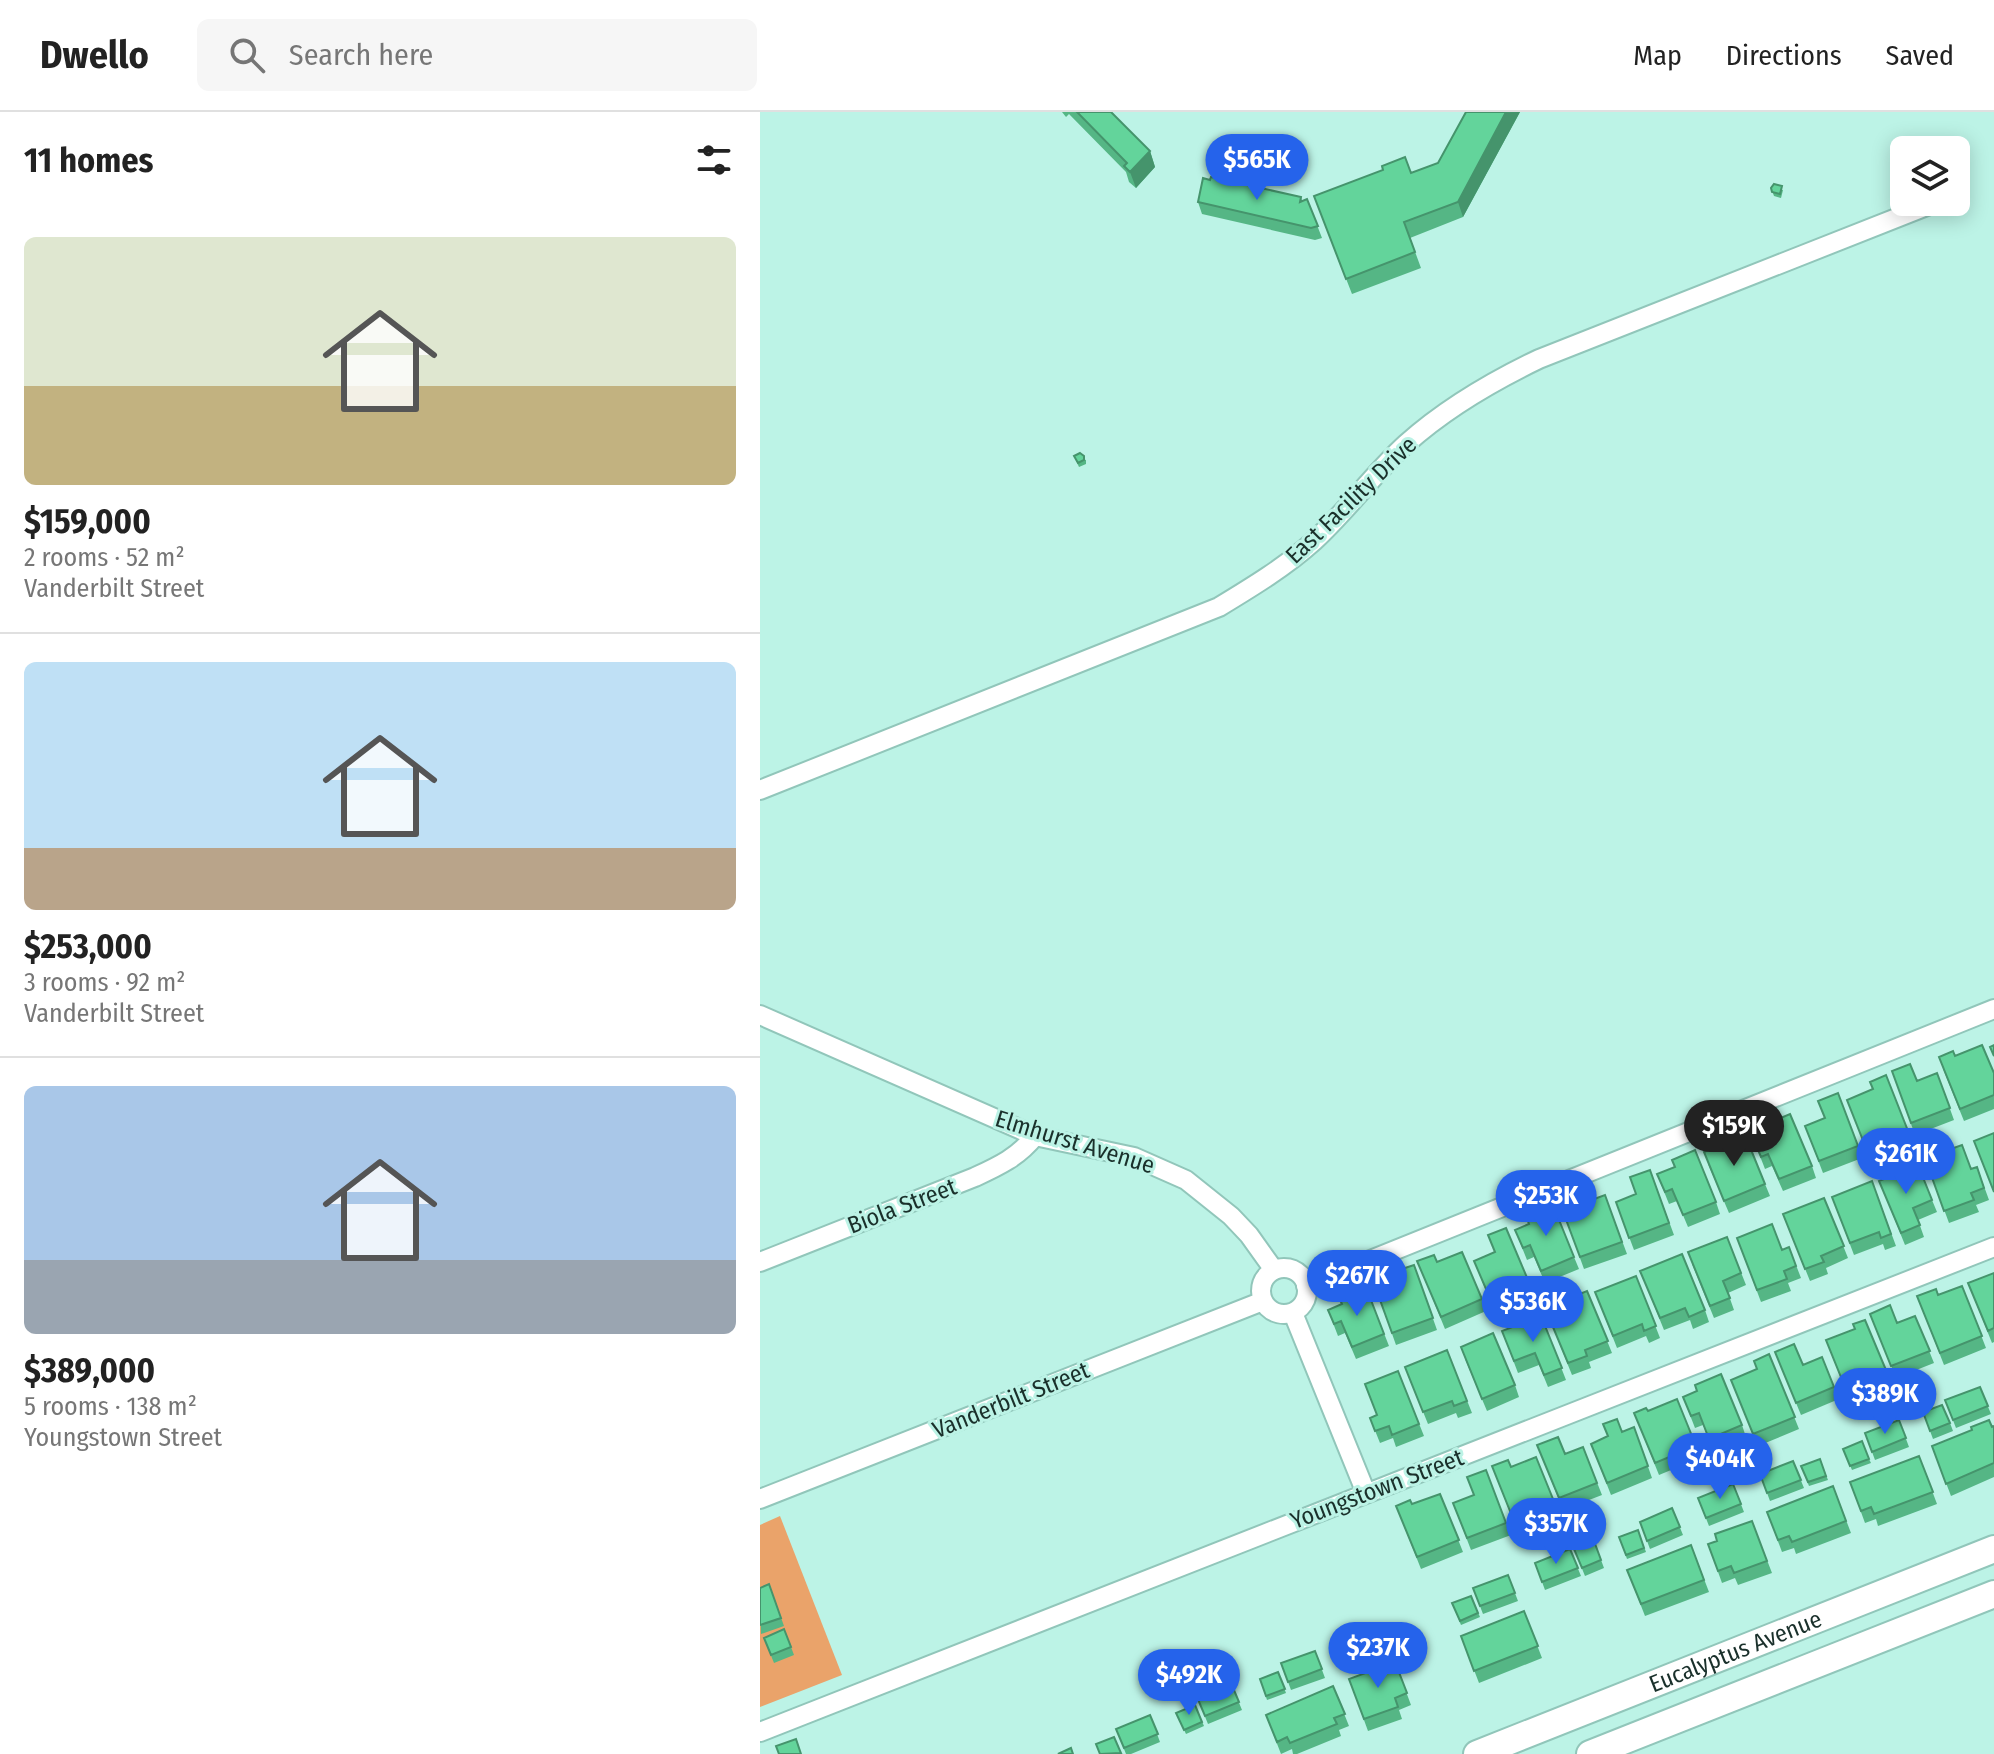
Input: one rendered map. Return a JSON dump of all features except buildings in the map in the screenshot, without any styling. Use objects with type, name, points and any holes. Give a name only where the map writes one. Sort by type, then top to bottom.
[{"type":"street","name":"East Facility Drive","points":[[760,790],[1219,607],[1270,576],[1314,541],[1406,444],[1451,408],[1493,381],[1539,359],[1902,216]]},
{"type":"street","points":[[1306,1286],[1994,1009]]},
{"type":"street","name":"Elmhurst Avenue","points":[[760,1015],[1035,1136],[1134,1157],[1186,1180],[1231,1216],[1274,1270]]},
{"type":"street","name":"Biola Street","points":[[760,1262],[975,1177],[1015,1157],[1035,1136]]},
{"type":"street","name":"Youngstown Street","points":[[760,1732],[1994,1247]]},
{"type":"street","points":[[1274,1270],[1295,1271],[1306,1286],[1305,1300],[1293,1313],[1277,1313],[1263,1301],[1262,1284],[1274,1270]]},
{"type":"street","name":"Vanderbilt Street","points":[[760,1499],[1263,1301]]},
{"type":"street","points":[[1293,1313],[1366,1493]]},
{"type":"street","name":"Eucalyptus Avenue","points":[[1477,1754],[1994,1549]]},
{"type":"street","name":"Eucalyptus Avenue","points":[[1590,1754],[1994,1594]]},
{"type":"shaded area","points":[[780,1516],[842,1675],[760,1707],[760,1525]]}]
